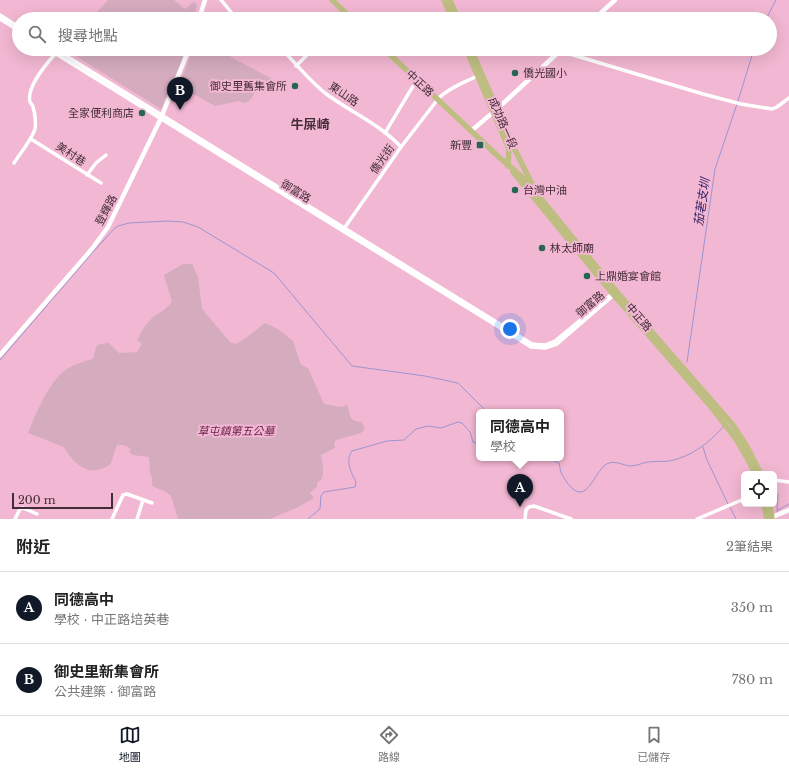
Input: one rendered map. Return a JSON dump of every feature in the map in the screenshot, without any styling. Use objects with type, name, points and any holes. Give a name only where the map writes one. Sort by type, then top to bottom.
[{"type":"main road","points":[[332,0],[344,12]]},
{"type":"main road","points":[[444,0],[449,12]]},
{"type":"main road","points":[[450,0],[455,12]]},
{"type":"main road","name":"中正路","points":[[392,56],[508,166],[521,176],[538,195],[615,294],[733,426],[746,445],[759,471]]},
{"type":"main road","name":"成功路一段","points":[[470,56],[495,111],[538,195]]},
{"type":"main road","name":"成功路一段","points":[[473,56],[479,75]]},
{"type":"main road","name":"成功路一段","points":[[495,111],[509,149],[508,166]]},
{"type":"main road","name":"中正路","points":[[508,166],[544,211],[712,408],[736,439],[754,471]]},
{"type":"main road","points":[[765,507],[770,518]]},
{"type":"main road","points":[[770,507],[770,518]]},
{"type":"street","points":[[202,12],[206,0]]},
{"type":"street","points":[[221,0],[231,12]]},
{"type":"street","points":[[602,12],[615,0]]},
{"type":"street","points":[[0,15],[12,23]]},
{"type":"street","points":[[0,19],[12,27]]},
{"type":"street","points":[[14,163],[31,139],[35,128],[36,121],[30,101],[31,94],[37,78],[52,56]]},
{"type":"street","name":"御富路","points":[[64,56],[344,230],[528,341],[538,345],[545,345],[555,341],[615,294]]},
{"type":"street","name":"登輝路","points":[[0,355],[91,250],[108,227],[162,117],[186,56]]},
{"type":"street","name":"東山路","points":[[288,56],[308,78],[326,93],[385,133],[401,147]]},
{"type":"street","points":[[296,66],[306,56]]},
{"type":"street","points":[[471,131],[555,56]]},
{"type":"street","points":[[580,56],[703,94],[741,104],[772,109],[789,98]]},
{"type":"street","name":"僑光街","points":[[344,230],[401,147],[438,99],[452,89],[479,75]]},
{"type":"street","points":[[385,133],[418,80]]},
{"type":"street","name":"美村巷","points":[[31,139],[101,183]]},
{"type":"street","points":[[87,175],[96,162],[106,155]]},
{"type":"street","points":[[777,480],[789,482]]},
{"type":"street","points":[[112,519],[123,495],[127,494],[152,503]]},
{"type":"street","points":[[137,519],[143,500]]},
{"type":"street","points":[[697,519],[741,500]]},
{"type":"street","points":[[525,519],[526,510],[529,507],[534,506],[571,519]]},
{"type":"street","points":[[15,519],[20,509],[23,508],[37,514]]},
{"type":"street","points":[[770,518],[783,514],[789,510]]},
{"type":"green space","points":[[108,0],[174,0],[185,9],[194,2],[197,5],[196,12],[97,12]]},
{"type":"green space","points":[[76,56],[183,56],[161,109]]},
{"type":"green space","points":[[190,56],[230,56],[282,84],[276,92],[260,84],[250,100],[245,103],[238,101],[215,106],[179,86]]},
{"type":"green space","name":"草屯鎮第五公墓","points":[[183,264],[192,264],[198,277],[202,309],[230,342],[236,344],[265,323],[278,329],[293,341],[301,365],[308,368],[324,404],[342,407],[347,405],[352,419],[361,422],[364,426],[364,430],[361,433],[336,440],[334,443],[335,448],[321,455],[323,474],[320,481],[317,483],[317,487],[310,493],[314,498],[296,508],[270,519],[178,519],[171,496],[166,492],[152,486],[149,457],[133,455],[129,452],[131,449],[128,447],[117,445],[110,464],[101,469],[89,470],[79,465],[70,457],[64,447],[28,433],[44,398],[55,381],[70,367],[93,359],[96,347],[100,344],[109,343],[119,353],[137,352],[142,344],[137,340],[144,327],[153,317],[164,310],[172,302],[164,275]]},
{"type":"waterway","name":"茄荖支圳","points":[[770,12],[776,0]]},
{"type":"waterway","name":"茄荖支圳","points":[[738,101],[752,56]]},
{"type":"waterway","name":"茄荖支圳","points":[[687,362],[715,169],[737,104]]},
{"type":"waterway","points":[[0,360],[115,228],[129,223],[168,221],[183,222],[198,227],[274,273],[352,366],[425,376],[458,383],[484,409]]},
{"type":"waterway","points":[[308,519],[320,509],[321,496],[324,492],[355,487],[356,482],[349,463],[352,451],[387,441],[404,440],[416,429],[428,426],[441,428],[458,422],[462,423],[470,432],[473,442],[476,443]]},
{"type":"waterway","points":[[554,461],[559,463],[562,475],[566,481],[574,490],[579,492],[587,488],[601,469],[609,463],[634,466],[648,462],[677,459],[692,453],[706,444],[723,427]]},
{"type":"waterway","points":[[703,447],[707,460],[728,504]]},
{"type":"waterway","points":[[777,512],[778,494]]},
{"type":"waterway","points":[[778,510],[789,504]]},
{"type":"waterway","points":[[730,507],[736,519]]},
{"type":"place","name":"僑光國小","points":[[515,73]]},
{"type":"place","name":"御史里舊集會所","points":[[295,86]]},
{"type":"place","name":"御史里新集會所","points":[[180,110]]},
{"type":"place","name":"全家便利商店","points":[[142,113]]},
{"type":"place","name":"新豐","points":[[480,145]]},
{"type":"place","name":"台灣中油","points":[[515,190]]},
{"type":"place","name":"林太師廟","points":[[542,248]]},
{"type":"place","name":"上鼎婚宴會館","points":[[587,276]]},
{"type":"place","name":"同德高中","points":[[520,507]]},
{"type":"district","name":"牛屎崎","points":[[310,124]]}]
